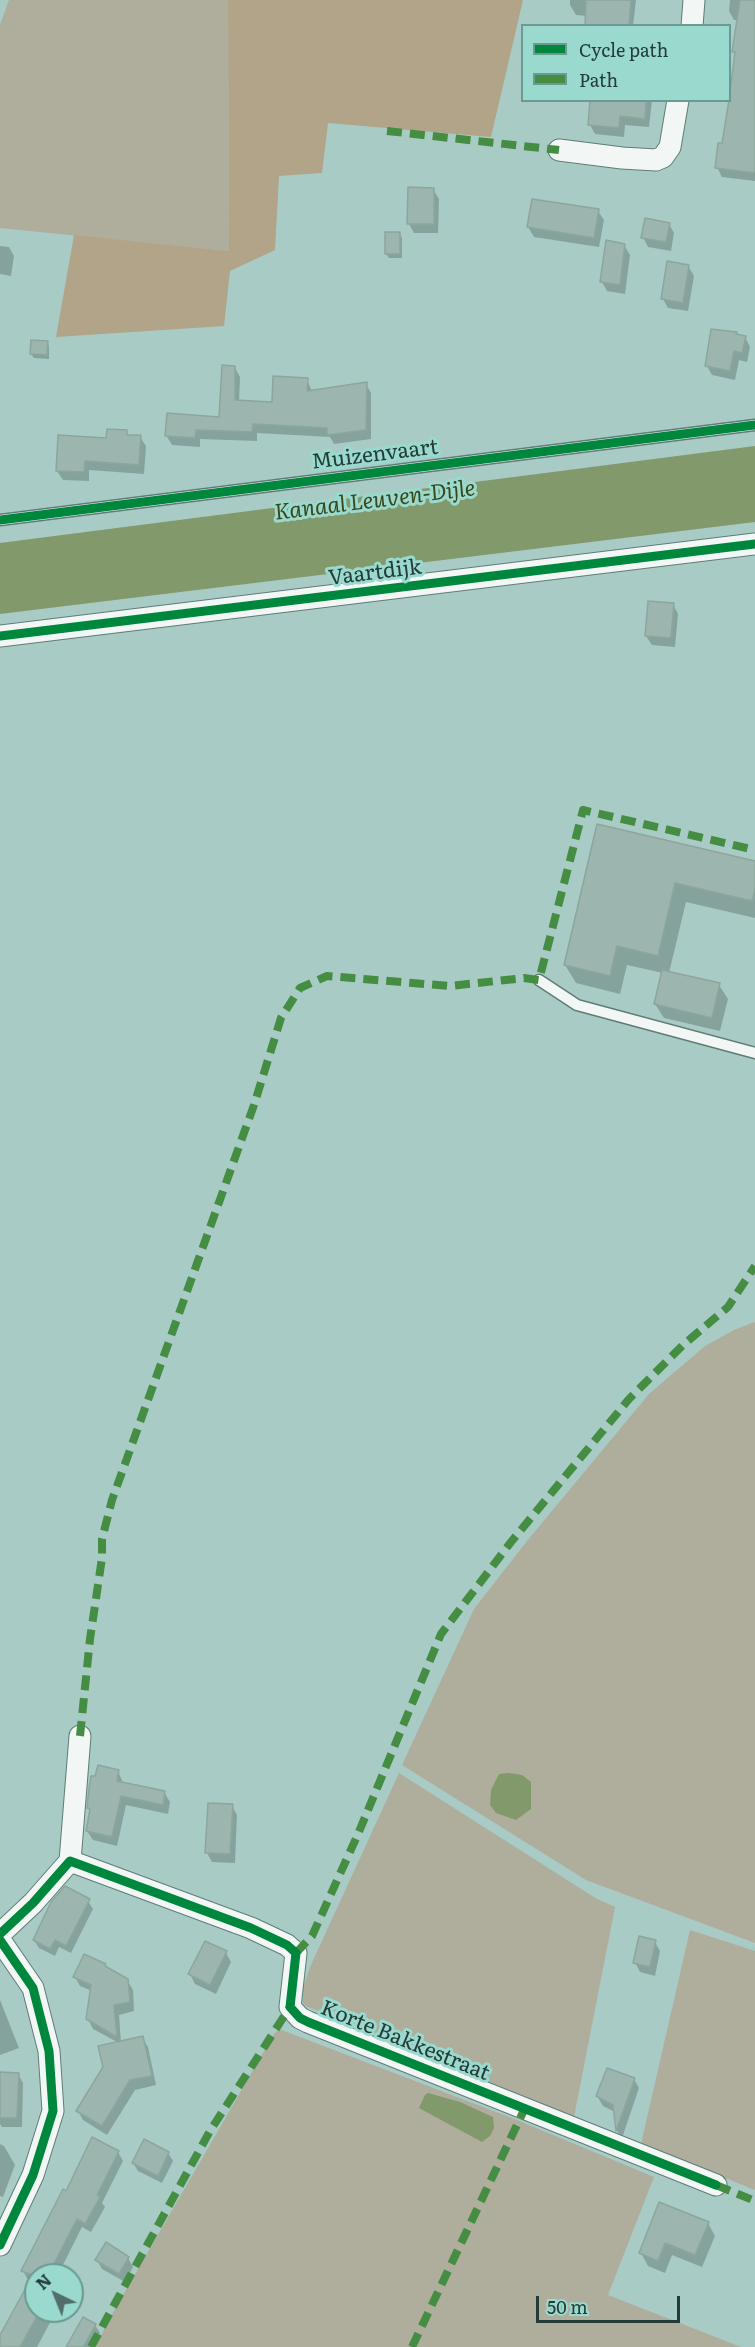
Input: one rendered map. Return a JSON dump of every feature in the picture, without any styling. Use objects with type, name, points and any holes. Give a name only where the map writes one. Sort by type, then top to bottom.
[{"type":"street","points":[[692,24],[694,0]]},
{"type":"street","points":[[559,150],[656,160],[663,157],[670,147],[678,102]]},
{"type":"street","name":"Vaartdijk","points":[[0,636],[755,544]]},
{"type":"street","points":[[0,1934],[33,1903],[70,1861],[80,1736]]},
{"type":"street","name":"Korte Bakkestraat","points":[[70,1861],[240,1924],[286,1945],[297,1953],[290,2007],[300,2018],[716,2185]]},
{"type":"street","points":[[0,1940],[33,1988],[49,2051],[52,2111],[33,2175],[0,2245]]},
{"type":"lane","name":"Muizenvaart","points":[[0,520],[755,425]]},
{"type":"lane","points":[[539,980],[577,1005],[755,1053]]},
{"type":"shaded area","points":[[9,0],[228,0],[229,251],[0,228],[0,25]]},
{"type":"shaded area","points":[[228,0],[523,0],[491,137],[328,123],[322,173],[279,176],[275,250],[230,271],[224,326],[56,337],[74,235],[229,251]]},
{"type":"shaded area","points":[[755,1322],[755,1943],[586,1880],[402,1765],[474,1609],[527,1541],[649,1394],[705,1346],[734,1330]]},
{"type":"shaded area","points":[[399,1773],[597,1899],[615,1907],[574,2117],[303,2003],[302,1991],[310,1967]]},
{"type":"shaded area","points":[[690,1930],[755,1951],[755,2190],[641,2144]]},
{"type":"shaded area","points":[[279,2029],[517,2120],[654,2177],[608,2295],[741,2347],[96,2347],[107,2323]]},
{"type":"water","name":"Kanaal Leuven-Dijle","points":[[755,446],[755,522],[0,614],[0,543]]},
{"type":"water","points":[[499,1774],[522,1775],[531,1782],[531,1809],[516,1820],[496,1813],[490,1805],[491,1790]]},
{"type":"water","points":[[428,2093],[460,2102],[493,2117],[494,2128],[490,2136],[482,2142],[419,2108]]},
{"type":"building","points":[[586,0],[631,0],[629,24],[585,24]]},
{"type":"building","points":[[740,0],[755,0],[755,173],[715,168],[718,143],[722,143],[729,102],[731,102],[735,52],[732,52]]},
{"type":"building","points":[[590,102],[646,102],[645,119],[620,116],[619,128],[588,125]]},
{"type":"building","points":[[408,187],[434,188],[434,224],[407,224]]},
{"type":"building","points":[[532,199],[599,209],[594,238],[527,227]]},
{"type":"building","points":[[645,218],[670,223],[666,242],[641,238]]},
{"type":"building","points":[[385,232],[400,232],[400,254],[385,254]]},
{"type":"building","points":[[606,240],[625,244],[620,285],[600,282]]},
{"type":"building","points":[[667,261],[689,265],[683,303],[661,299]]},
{"type":"building","points":[[711,329],[737,332],[736,334],[746,336],[742,353],[734,351],[730,371],[705,366]]},
{"type":"building","points":[[31,340],[48,341],[47,355],[30,354]]},
{"type":"building","points":[[222,365],[235,366],[235,400],[272,402],[273,376],[308,378],[307,391],[367,382],[366,430],[327,435],[327,428],[253,424],[252,432],[196,430],[195,438],[165,436],[167,413],[219,417]]},
{"type":"building","points":[[107,429],[127,430],[127,435],[141,435],[139,465],[85,461],[84,472],[56,471],[58,435],[106,438]]},
{"type":"building","points":[[648,601],[674,603],[671,638],[645,636]]},
{"type":"building","points":[[597,824],[755,861],[755,890],[752,901],[675,883],[658,956],[617,946],[610,976],[564,965]]},
{"type":"building","points":[[662,970],[720,983],[712,1018],[654,1004]]},
{"type":"building","points":[[98,1765],[119,1770],[117,1781],[165,1791],[163,1805],[121,1796],[112,1837],[86,1831],[90,1809],[87,1808],[91,1776],[95,1776]]},
{"type":"building","points":[[208,1803],[233,1804],[230,1854],[205,1853]]},
{"type":"building","points":[[65,1886],[90,1899],[66,1946],[55,1940],[50,1949],[33,1940],[51,1902]]},
{"type":"building","points":[[639,1936],[656,1940],[650,1967],[633,1963]]},
{"type":"building","points":[[205,1941],[227,1951],[210,1985],[188,1974]]},
{"type":"building","points":[[84,1954],[106,1964],[105,1966],[128,1979],[130,2002],[114,2005],[117,2037],[86,2019],[91,1985],[73,1977]]},
{"type":"building","points":[[143,2036],[152,2076],[130,2080],[102,2126],[76,2111],[103,2067],[98,2046]]},
{"type":"building","points":[[607,2068],[635,2078],[616,2131],[613,2105],[596,2096]]},
{"type":"building","points":[[0,2072],[19,2073],[17,2118],[0,2118]]},
{"type":"building","points":[[92,2137],[119,2151],[97,2195],[100,2197],[85,2224],[77,2219],[54,2263],[25,2263],[63,2189],[66,2191]]},
{"type":"building","points":[[144,2139],[169,2152],[158,2176],[132,2163]]},
{"type":"building","points":[[659,2202],[709,2222],[695,2255],[665,2243],[658,2261],[639,2253]]},
{"type":"building","points":[[106,2242],[129,2257],[119,2274],[95,2260]]},
{"type":"building","points":[[24,2291],[24,2323],[33,2323],[20,2347],[0,2347],[0,2335]]},
{"type":"building","points":[[84,2318],[96,2324],[83,2347],[66,2347],[80,2323],[84,2323]]},
{"type":"marked path","points":[[387,131],[559,150]]},
{"type":"marked path","points":[[80,1736],[90,1639],[102,1558],[102,1539],[112,1500],[254,1105],[281,1018],[300,988],[327,976],[450,986],[524,978],[539,980],[583,810],[755,850]]},
{"type":"marked path","points":[[296,1953],[312,1936],[358,1834],[441,1634],[511,1542],[629,1399],[683,1345],[728,1307],[755,1266]]},
{"type":"marked path","points":[[91,2347],[210,2131],[290,2007]]},
{"type":"marked path","points":[[412,2347],[525,2108]]},
{"type":"marked path","points":[[716,2185],[755,2201]]},
{"type":"cycle path","points":[[0,520],[755,425]]},
{"type":"cycle path","points":[[0,636],[755,544]]},
{"type":"cycle path","points":[[0,1934],[33,1903],[70,1861],[251,1928],[287,1945],[296,1953],[290,2007],[300,2018],[716,2185]]},
{"type":"cycle path","points":[[0,1940],[33,1988],[49,2051],[53,2111],[33,2175],[0,2245]]}]
